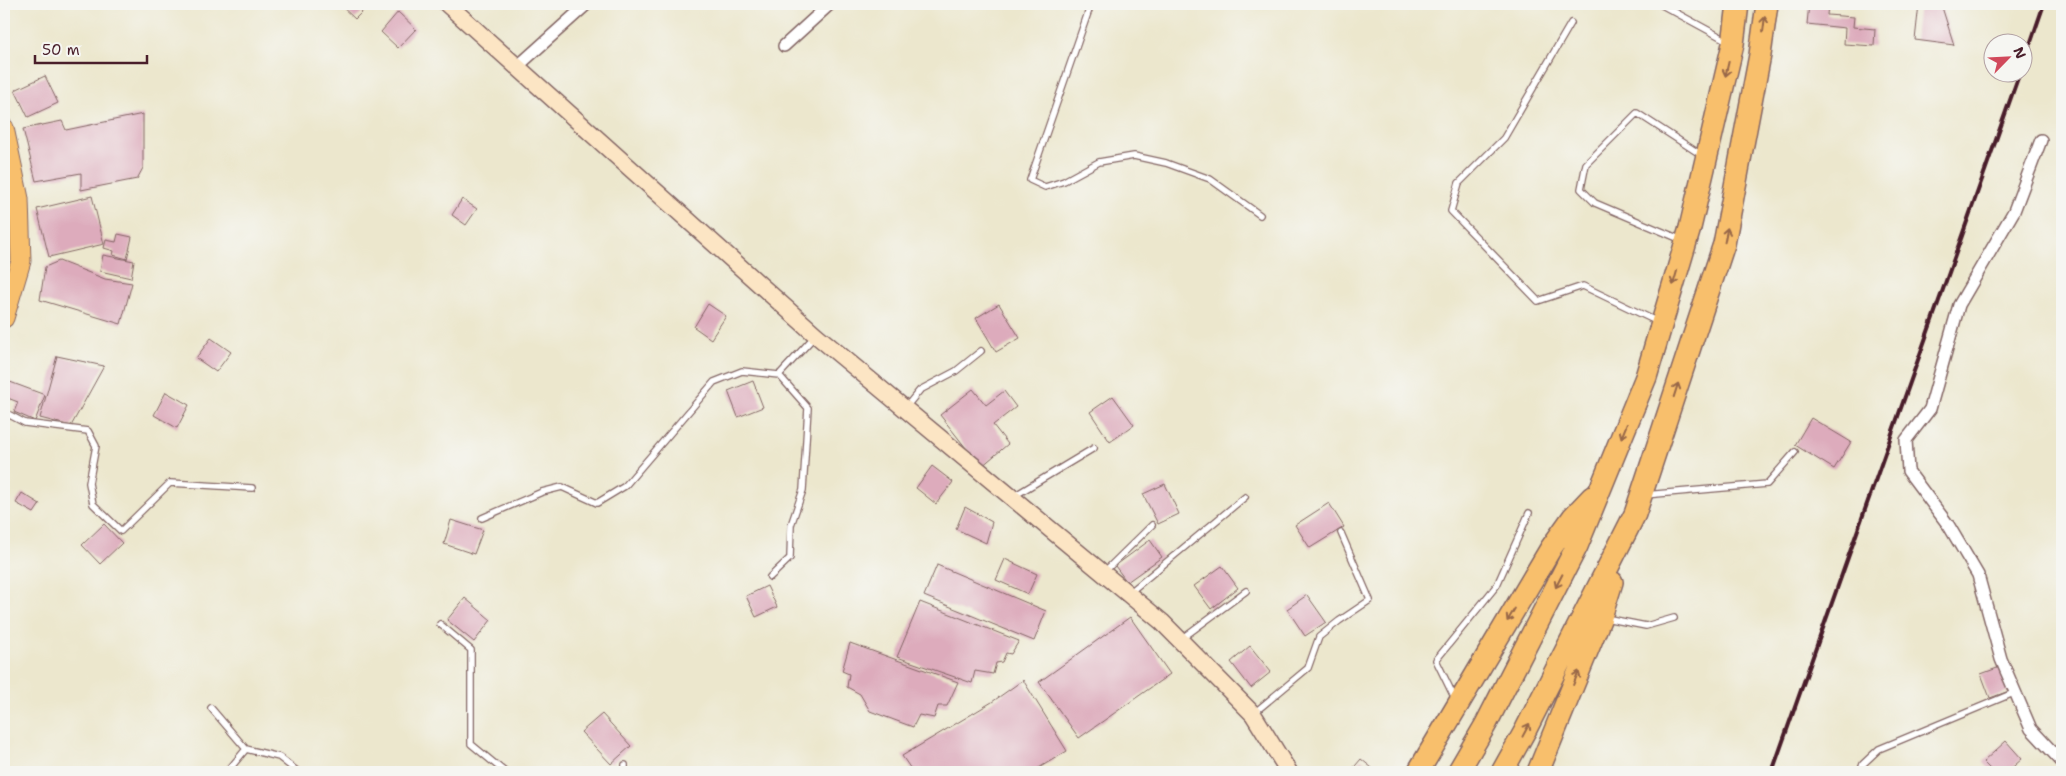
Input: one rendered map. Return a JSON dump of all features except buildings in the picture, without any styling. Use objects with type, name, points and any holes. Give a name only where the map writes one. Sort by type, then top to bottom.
[{"type":"highway","points":[[1458,772],[1486,724],[1577,546],[1646,377],[1686,242],[1733,44],[1738,4]]},
{"type":"highway","points":[[1538,772],[1601,617],[1724,244],[1760,55],[1767,4]]},
{"type":"highway","points":[[1418,772],[1561,532],[1579,510],[1600,490]]},
{"type":"highway","points":[[1502,772],[1526,729],[1637,505]]},
{"type":"main road","points":[[4,128],[19,199],[21,262],[4,318]]},
{"type":"street","points":[[447,4],[816,335],[1162,622],[1252,714],[1289,772]]},
{"type":"street","points":[[518,66],[587,4]]},
{"type":"street","points":[[784,46],[830,4]]},
{"type":"street","points":[[2041,140],[2014,211],[1959,305],[1930,409],[1906,440],[1908,471],[1949,526],[1978,575],[2001,659],[2031,728],[2062,762]]},
{"type":"lane","points":[[1091,4],[1030,180],[1045,187],[1064,182],[1099,162],[1134,156],[1166,163],[1210,179],[1260,215]]},
{"type":"lane","points":[[1660,4],[1733,44]]},
{"type":"lane","points":[[1571,23],[1504,138],[1458,183],[1451,211],[1538,302],[1583,286],[1662,324]]},
{"type":"lane","points":[[1686,242],[1595,203],[1581,189],[1586,164],[1637,112],[1706,158]]},
{"type":"lane","points":[[778,375],[816,335]]},
{"type":"lane","points":[[905,409],[920,390],[956,371],[982,351]]},
{"type":"lane","points":[[482,518],[542,492],[562,487],[598,503],[624,486],[714,382],[742,371],[778,375],[808,408],[803,490],[791,524],[790,558],[770,577]]},
{"type":"lane","points":[[4,412],[26,423],[88,430],[96,446],[88,483],[94,504],[121,531],[170,483],[252,488]]},
{"type":"lane","points":[[1012,498],[1094,448]]},
{"type":"lane","points":[[1637,505],[1767,484],[1795,452]]},
{"type":"lane","points":[[1128,593],[1245,497]]},
{"type":"lane","points":[[1457,704],[1436,660],[1497,585],[1529,513]]},
{"type":"lane","points":[[1103,572],[1152,525]]},
{"type":"lane","points":[[1252,714],[1308,668],[1319,637],[1370,600],[1341,533]]},
{"type":"lane","points":[[1180,640],[1246,591]]},
{"type":"lane","points":[[1601,617],[1646,626],[1674,618]]},
{"type":"lane","points":[[440,624],[471,650],[471,744],[505,772]]},
{"type":"lane","points":[[1860,772],[1863,764],[1879,749],[2016,692]]},
{"type":"lane","points":[[211,708],[246,749],[278,757],[298,772]]},
{"type":"lane","points":[[227,772],[246,749]]},
{"type":"lane","points":[[625,765],[625,772]]},
{"type":"railway","points":[[2034,33],[2044,4]]},
{"type":"railway","points":[[1772,772],[2016,82]]}]
